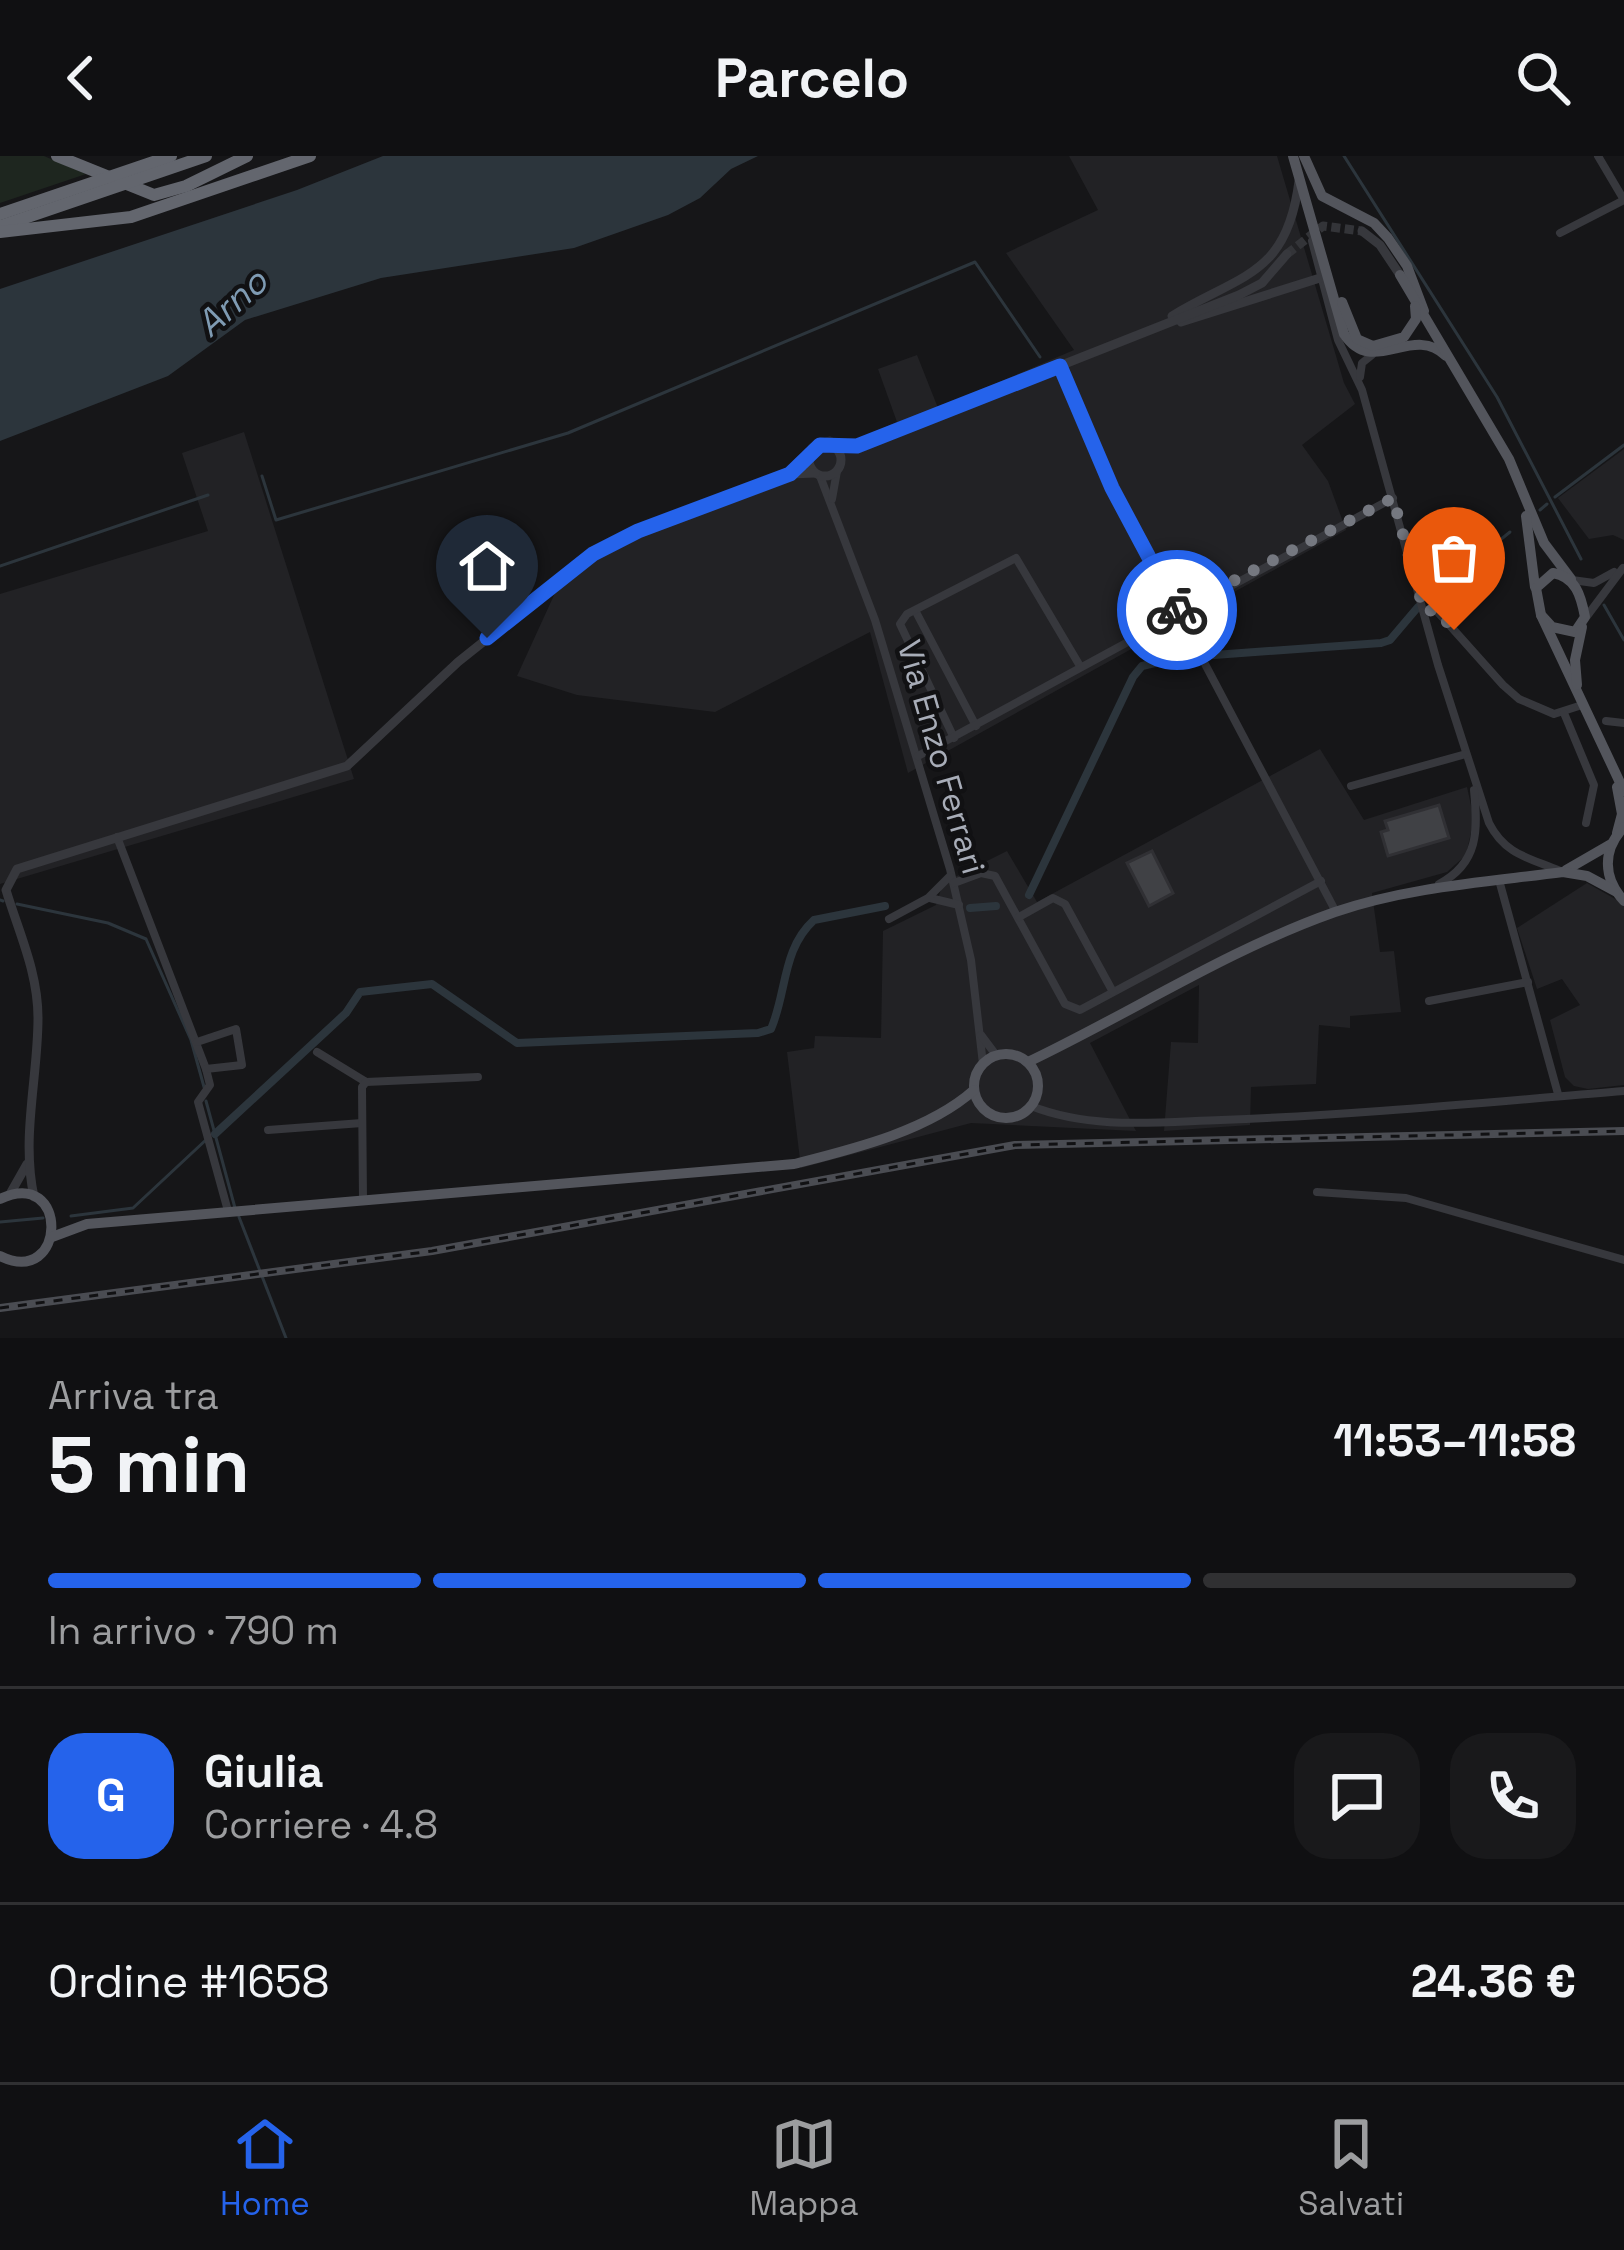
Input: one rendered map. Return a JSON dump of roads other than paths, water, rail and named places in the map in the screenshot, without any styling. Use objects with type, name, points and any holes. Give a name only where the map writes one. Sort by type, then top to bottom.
[{"type":"highway","points":[[57,156],[145,193],[170,191],[247,156]]},
{"type":"highway","points":[[0,214],[171,156]]},
{"type":"highway","points":[[0,229],[206,156]]},
{"type":"highway","points":[[0,229],[131,217],[310,156]]},
{"type":"main road","points":[[1298,156],[1307,210],[1344,334],[1352,346],[1372,355],[1418,341],[1438,349],[1457,367]]},
{"type":"main road","points":[[1298,156],[1357,339],[1373,346],[1404,337],[1416,319],[1415,302]]},
{"type":"main road","points":[[1298,156],[1322,196],[1361,215],[1388,238],[1424,301],[1424,314]]},
{"type":"main road","points":[[1400,275],[1457,367],[1518,478],[1534,525],[1582,603],[1583,625],[1575,660],[1580,700]]},
{"type":"main road","points":[[1518,478],[1541,615],[1624,791]]},
{"type":"main road","points":[[1536,595],[1548,574],[1571,579]]},
{"type":"main road","points":[[1541,615],[1562,632],[1583,625]]},
{"type":"main road","points":[[1613,772],[1622,814],[1607,868],[1619,896]]},
{"type":"main road","points":[[1563,872],[1617,835]]},
{"type":"main road","points":[[1028,1062],[1254,944],[1336,912],[1427,891],[1563,872],[1588,876],[1619,896]]},
{"type":"main road","points":[[974,1090],[982,1107],[1000,1118],[1012,1118],[1030,1106],[1037,1077],[1055,1049]]},
{"type":"main road","points":[[954,1108],[974,1090],[983,1064],[996,1055],[1013,1054],[1028,1062],[1037,1077]]},
{"type":"main road","points":[[0,1256],[26,1261],[42,1252],[52,1237],[87,1223],[775,1167],[841,1152],[954,1108],[982,1107]]},
{"type":"main road","points":[[5,1197],[34,1197],[51,1215],[87,1223]]},
{"type":"main road","points":[[51,1215],[52,1237]]},
{"type":"street","points":[[1560,233],[1624,200],[1598,156]]},
{"type":"street","points":[[1152,329],[1260,269],[1294,218],[1299,181]]},
{"type":"street","points":[[1307,210],[1338,340],[1362,390],[1489,823],[1500,842],[1516,855],[1563,872]]},
{"type":"street","points":[[1362,231],[1380,245],[1400,275]]},
{"type":"street","points":[[34,1197],[27,1164],[38,1018],[34,972],[6,890],[16,869],[347,766],[458,662],[593,554],[638,531],[790,474],[820,445],[857,446],[1239,295],[1262,283],[1288,254]]},
{"type":"street","points":[[1152,329],[1320,278]]},
{"type":"street","points":[[1362,390],[1362,363],[1372,355]]},
{"type":"street","points":[[1060,366],[1112,488],[1336,912]]},
{"type":"street","points":[[790,474],[817,474],[839,467],[857,446]]},
{"type":"street","points":[[832,501],[839,467],[835,447]]},
{"type":"street","points":[[809,459],[817,474]]},
{"type":"street","name":"Via Enzo Ferrari","points":[[817,474],[832,501],[919,756],[959,905],[983,1064]]},
{"type":"street","points":[[919,756],[1393,498]]},
{"type":"street","points":[[954,737],[900,624],[916,612],[1016,558],[1024,564],[1081,667]]},
{"type":"street","points":[[1556,558],[1575,573],[1602,578]]},
{"type":"street","points":[[1571,579],[1594,583],[1623,567]]},
{"type":"street","points":[[1583,625],[1600,593],[1623,567]]},
{"type":"street","points":[[1424,611],[1436,610],[1519,699],[1539,710],[1564,713],[1580,700]]},
{"type":"street","points":[[916,612],[976,726]]},
{"type":"street","points":[[1564,713],[1594,785],[1586,823]]},
{"type":"street","points":[[1606,721],[1624,724]]},
{"type":"street","points":[[1351,786],[1466,754]]},
{"type":"street","points":[[1427,891],[1462,870],[1473,852],[1477,834],[1471,770]]},
{"type":"street","points":[[117,836],[206,1069],[210,1084],[198,1102],[228,1211]]},
{"type":"street","points":[[889,919],[953,878],[989,872],[1071,1010],[1321,881]]},
{"type":"street","points":[[1499,880],[1558,1094]]},
{"type":"street","points":[[928,898],[959,905]]},
{"type":"street","points":[[1019,917],[1053,898],[1065,904],[1113,992]]},
{"type":"street","points":[[1429,1001],[1528,982]]},
{"type":"street","points":[[197,1042],[236,1029],[242,1065],[206,1069]]},
{"type":"street","points":[[980,1034],[996,1055]]},
{"type":"street","points":[[317,1052],[366,1082],[478,1077]]},
{"type":"street","points":[[363,1200],[366,1082]]},
{"type":"street","points":[[1030,1106],[1093,1123],[1148,1122],[1285,1117],[1624,1091]]},
{"type":"street","points":[[268,1130],[362,1123]]},
{"type":"street","points":[[5,1197],[27,1164]]},
{"type":"street","points":[[1317,1192],[1406,1198],[1624,1260]]},
{"type":"water","name":"Arno","points":[[383,156],[758,156],[731,169],[700,198],[668,215],[574,248],[381,278],[245,320],[168,376],[0,441],[0,289],[297,190]]},
{"type":"waterway","points":[[1344,156],[1497,397],[1581,559]]},
{"type":"waterway","points":[[262,476],[276,520],[568,433],[975,262],[1040,357]]},
{"type":"waterway","points":[[1555,497],[1624,445]]},
{"type":"waterway","points":[[0,566],[208,495]]},
{"type":"waterway","points":[[1540,510],[1547,504]]},
{"type":"waterway","points":[[1427,599],[1510,532]]},
{"type":"waterway","points":[[1604,605],[1624,640]]},
{"type":"waterway","points":[[1214,655],[1381,643],[1390,640],[1418,607]]},
{"type":"waterway","points":[[1029,895],[1133,677],[1142,666],[1185,656]]},
{"type":"waterway","points":[[17,904],[108,923],[146,939],[191,1040],[204,1087]]},
{"type":"waterway","points":[[215,1134],[346,1013],[360,992],[432,984],[517,1043],[758,1033],[771,1029],[796,944],[814,920],[885,906]]},
{"type":"waterway","points":[[970,908],[996,906]]},
{"type":"waterway","points":[[206,1101],[235,1208]]},
{"type":"waterway","points":[[71,1216],[133,1208],[208,1138]]},
{"type":"waterway","points":[[239,1217],[286,1338]]},
{"type":"waterway","points":[[0,1222],[43,1218]]},
{"type":"tunnel","points":[[1287,254],[1323,226],[1362,231]]},
{"type":"railway","points":[[0,1308],[432,1251],[1015,1145],[1624,1131]]}]
